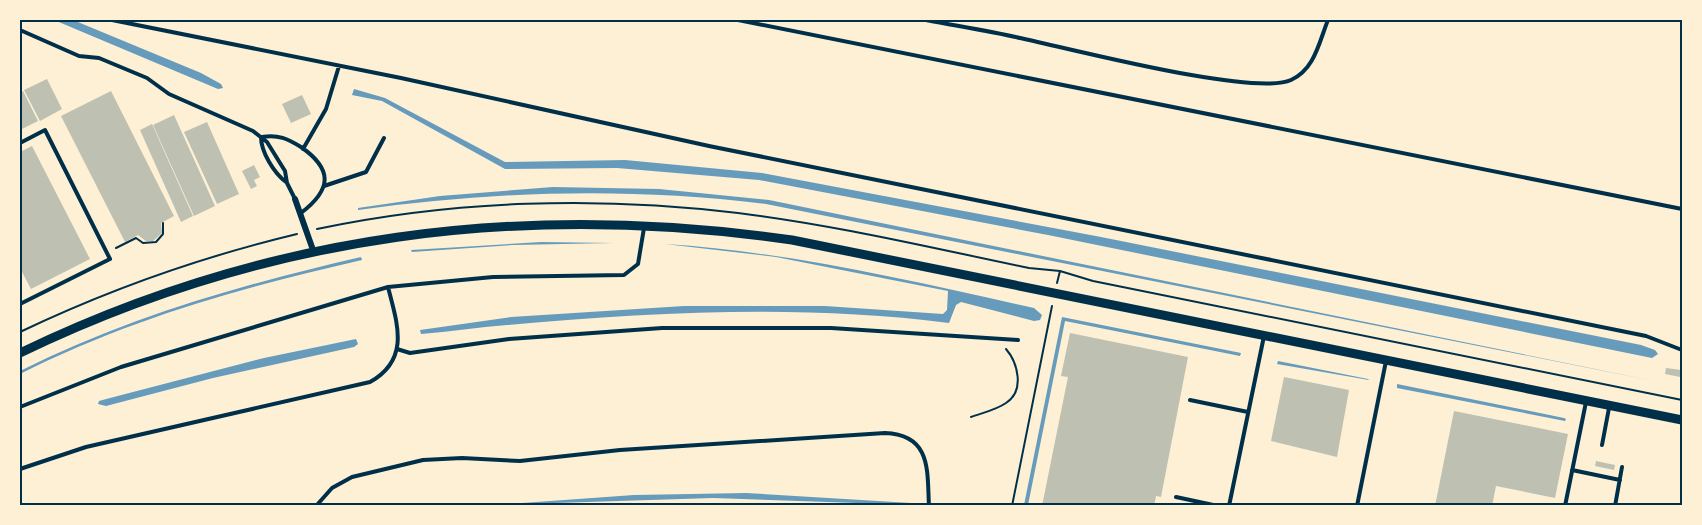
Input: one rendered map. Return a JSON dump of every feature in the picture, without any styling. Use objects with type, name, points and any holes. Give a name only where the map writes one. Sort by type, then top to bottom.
[{"type":"street","points":[[295,199],[313,250]]},
{"type":"street","points":[[20,353],[101,316],[172,290],[313,250],[396,236],[497,225],[583,223],[644,225],[728,231],[792,240],[1683,420]]},
{"type":"lane","points":[[112,20],[339,66],[709,146],[1646,336],[1683,350]]},
{"type":"lane","points":[[738,20],[1683,209]]},
{"type":"lane","points":[[926,20],[1020,38],[1090,55],[1229,80],[1281,83],[1297,76],[1310,65],[1328,20]]},
{"type":"lane","points":[[20,30],[79,57],[99,58],[147,78],[169,94],[248,128],[267,142],[285,171],[286,183]]},
{"type":"lane","points":[[303,149],[326,109],[339,66]]},
{"type":"lane","points":[[20,143],[45,130],[110,259],[20,304]]},
{"type":"lane","points":[[261,137],[284,137],[303,149],[322,166],[326,174],[324,186],[317,198],[301,213]]},
{"type":"lane","points":[[261,137],[261,146],[278,176],[286,183],[295,199]]},
{"type":"lane","points":[[324,186],[366,172],[384,138]]},
{"type":"lane","points":[[20,408],[121,367],[388,287],[493,277],[624,275],[634,269],[640,259],[644,225]]},
{"type":"lane","points":[[20,469],[86,447],[363,384],[381,374],[397,349],[400,333],[388,287]]},
{"type":"lane","points":[[397,349],[410,353],[508,339],[662,328],[831,328],[1018,340]]},
{"type":"lane","points":[[1228,506],[1264,336]]},
{"type":"lane","points":[[1357,506],[1386,360]]},
{"type":"lane","points":[[1190,400],[1248,412]]},
{"type":"lane","points":[[1565,506],[1586,401]]},
{"type":"lane","points":[[1602,445],[1610,406]]},
{"type":"lane","points":[[315,506],[332,488],[352,477],[423,460],[462,458],[520,461],[620,450],[885,433],[911,440],[923,452],[927,468],[929,506]]},
{"type":"lane","points":[[1615,506],[1622,467]]},
{"type":"lane","points":[[1572,470],[1620,480]]},
{"type":"lane","points":[[1176,497],[1218,506]]},
{"type":"path","points":[[107,252],[136,238],[143,243],[156,242],[163,234],[163,223]]},
{"type":"path","points":[[20,332],[74,306],[169,271],[308,231]]},
{"type":"path","points":[[1012,506],[1060,271]]},
{"type":"path","points":[[971,417],[1006,404],[1017,387],[1017,371],[1012,356],[992,339]]},
{"type":"water","points":[[54,20],[73,20],[201,73],[221,84],[223,88],[218,89]]},
{"type":"water","points":[[354,89],[385,98],[505,162],[625,160],[762,173],[1101,237],[1641,345],[1655,350],[1658,354],[1652,358],[1048,235],[759,180],[617,168],[505,169],[382,101],[352,95]]},
{"type":"water","points":[[553,187],[659,189],[769,200],[1654,381],[766,204],[613,193],[511,195],[358,210],[358,208],[440,196]]},
{"type":"water","points":[[541,242],[614,243],[513,245],[412,252],[411,250]]},
{"type":"water","points":[[665,244],[758,254],[851,269],[1034,308],[1042,315],[1040,320],[1034,321],[961,302],[956,305],[949,323],[839,313],[728,312],[562,320],[421,334],[420,330],[511,317],[684,306],[825,306],[943,314],[947,310],[948,291],[776,257]]},
{"type":"water","points":[[361,257],[362,260],[187,306],[104,336],[20,374],[20,371],[61,352],[145,318],[230,291]]},
{"type":"water","points":[[1062,317],[1241,353],[1240,356],[1065,321],[1028,505],[1024,505]]},
{"type":"water","points":[[356,339],[358,344],[354,347],[213,378],[106,406],[98,404],[99,401],[264,358]]},
{"type":"water","points":[[1278,361],[1368,379],[1369,380],[1277,364]]},
{"type":"water","points":[[1397,384],[1566,419],[1565,421],[1397,388]]},
{"type":"water","points":[[746,493],[916,505],[713,498],[495,505],[634,495]]},
{"type":"building","points":[[47,79],[62,109],[40,121],[24,90]]},
{"type":"building","points":[[23,91],[38,121],[20,130],[20,93]]},
{"type":"building","points":[[111,91],[174,216],[161,223],[162,233],[153,241],[146,241],[138,235],[125,242],[61,116]]},
{"type":"building","points":[[302,95],[311,114],[291,123],[282,104]]},
{"type":"building","points":[[174,115],[215,206],[194,216],[153,125]]},
{"type":"building","points":[[207,122],[239,194],[217,204],[184,132]]},
{"type":"building","points":[[152,124],[193,216],[181,222],[140,130]]},
{"type":"building","points":[[32,146],[90,259],[31,289],[20,268],[20,152]]},
{"type":"building","points":[[254,165],[260,177],[254,180],[257,186],[251,189],[242,171]]},
{"type":"building","points":[[1070,333],[1188,357],[1161,497],[1156,496],[1154,506],[1042,506],[1068,377],[1061,376]]},
{"type":"building","points":[[1666,368],[1681,370],[1680,377],[1665,374]]},
{"type":"building","points":[[1284,377],[1349,390],[1337,457],[1271,441]]},
{"type":"building","points":[[1454,411],[1568,434],[1555,498],[1496,486],[1492,506],[1435,506]]},
{"type":"building","points":[[1596,461],[1615,465],[1614,470],[1595,466]]}]
